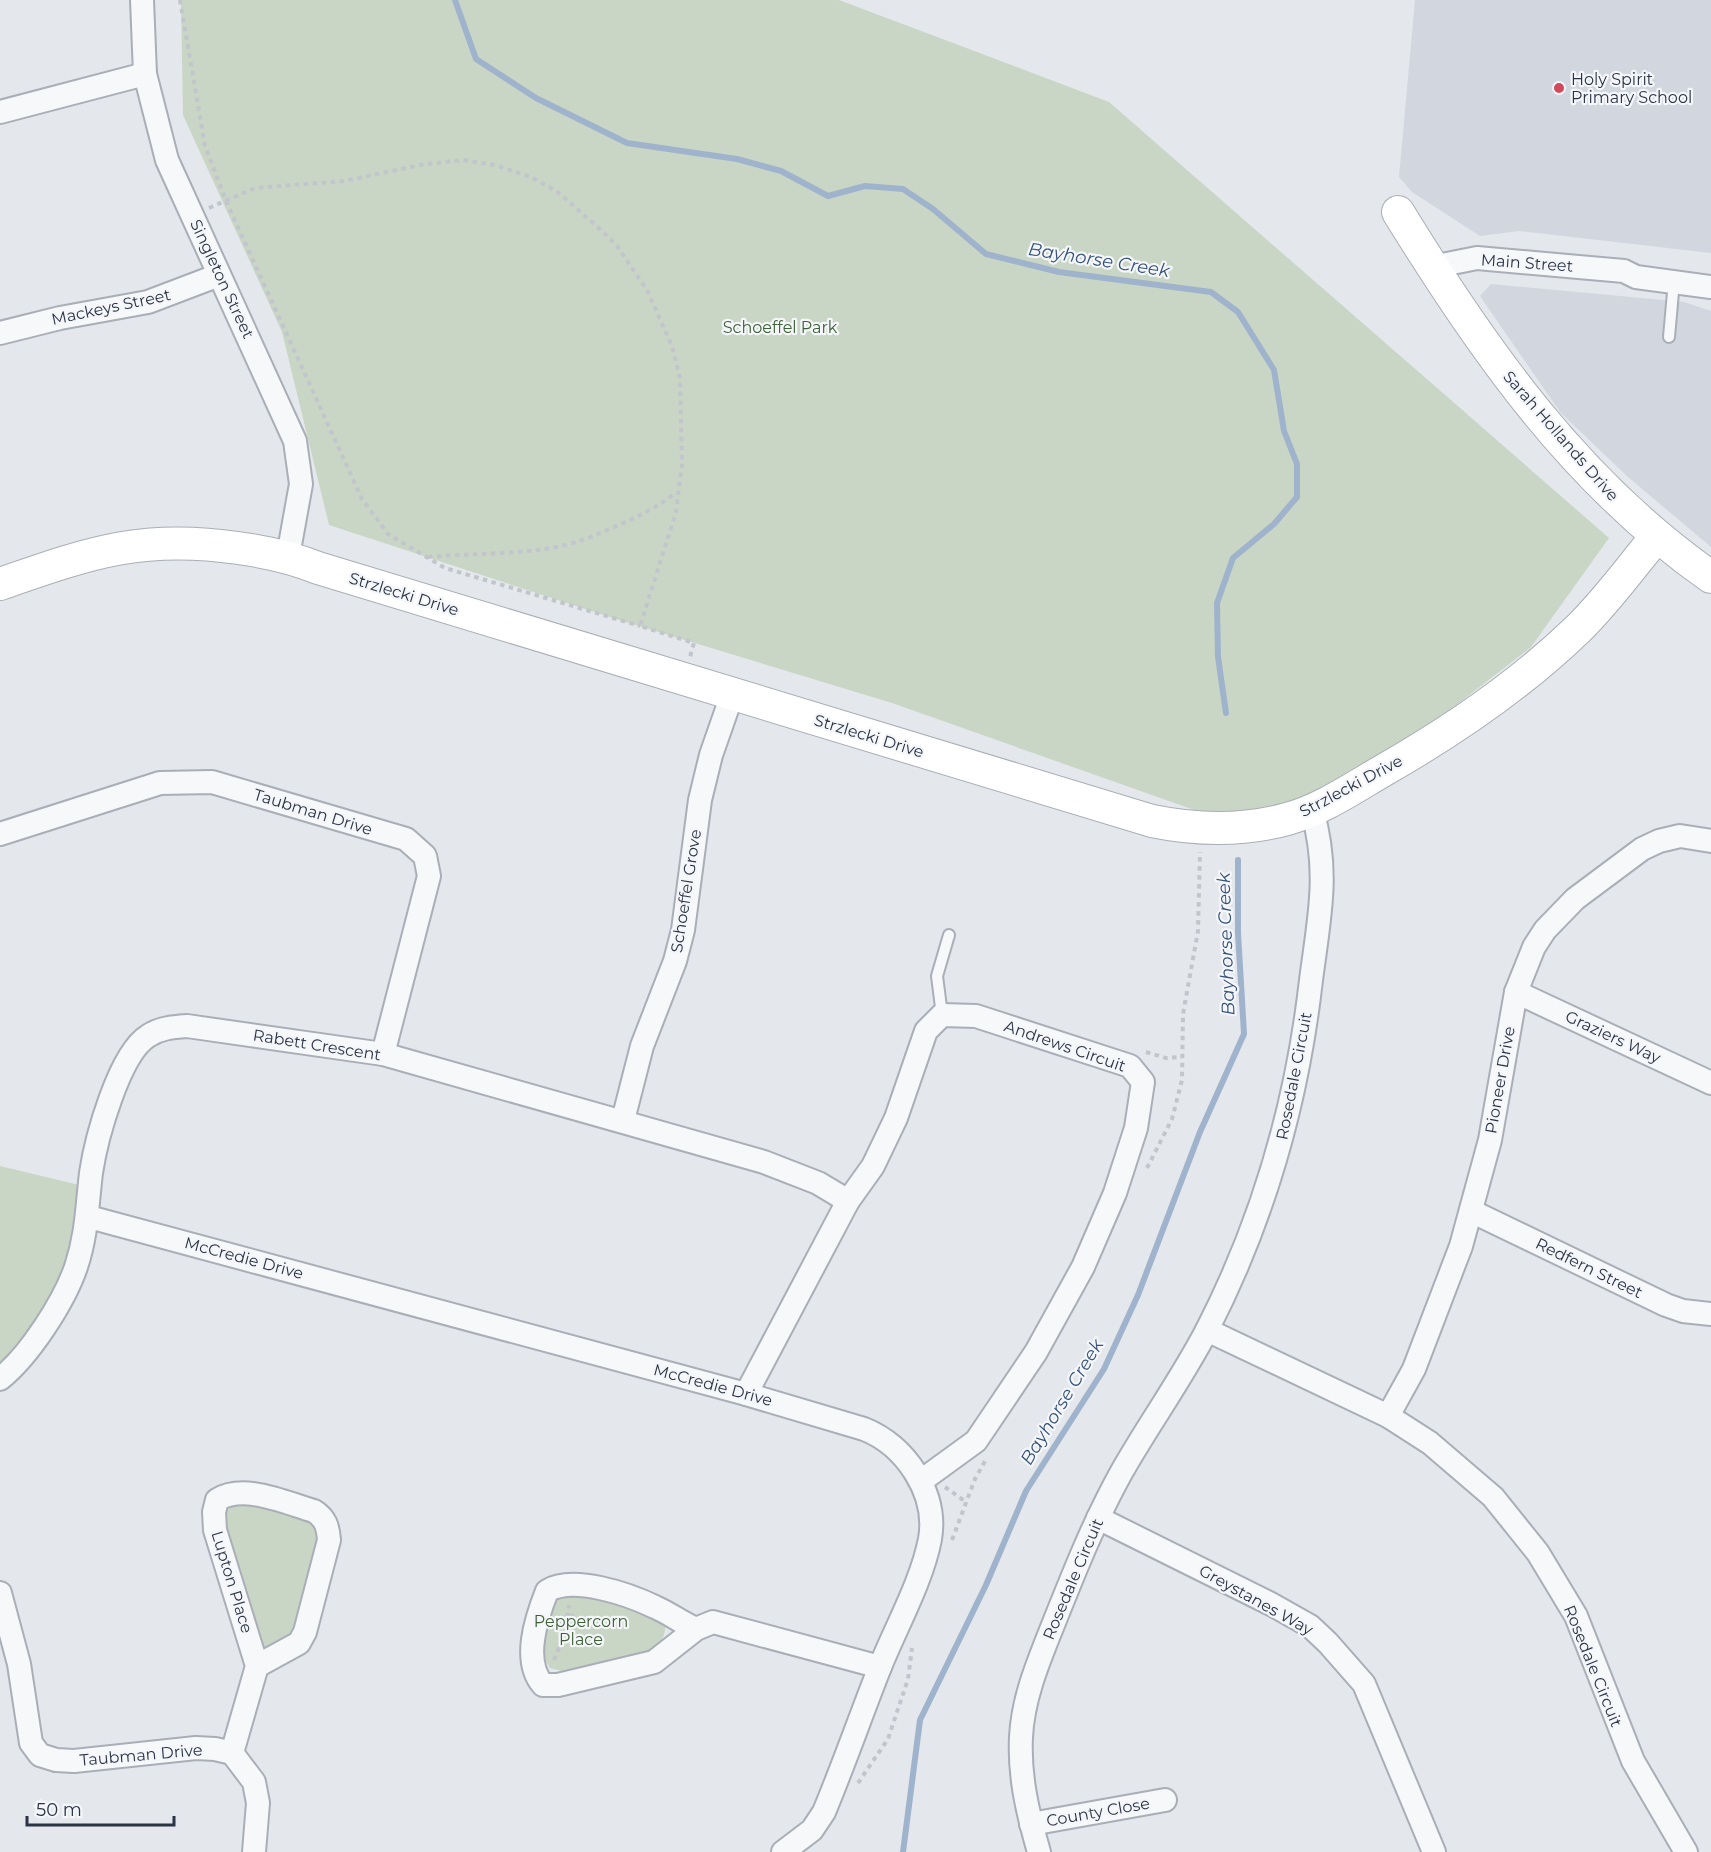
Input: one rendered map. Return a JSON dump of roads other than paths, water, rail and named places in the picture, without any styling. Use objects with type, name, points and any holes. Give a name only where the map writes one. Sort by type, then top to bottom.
[{"type":"street","name":"Singleton Street","points":[[142,0],[145,75],[167,160],[295,441],[301,484],[288,556]]},
{"type":"street","points":[[0,112],[145,75]]},
{"type":"street","name":"Sarah Hollands Drive","points":[[1398,212],[1432,267],[1522,396],[1613,499],[1711,577]]},
{"type":"street","name":"Main Street","points":[[1432,267],[1477,258],[1624,271],[1636,277],[1711,287]]},
{"type":"street","name":"Main Street","points":[[1624,271],[1636,266],[1711,275]]},
{"type":"street","name":"Mackeys Street","points":[[0,333],[60,318],[148,302],[219,275]]},
{"type":"street","name":"Strzlecki Drive","points":[[0,584],[98,551],[156,542],[215,545],[288,556],[318,568],[732,695],[1175,826],[1229,828],[1287,819],[1312,810],[1422,748],[1480,711],[1531,672],[1579,628],[1657,536]]},
{"type":"street","name":"Schoeffel Grove","points":[[623,1120],[642,1046],[675,961],[683,930],[700,800],[711,755],[732,695]]},
{"type":"street","name":"Taubman Drive","points":[[0,834],[113,796],[160,783],[212,782],[406,839],[425,856],[429,876],[383,1054]]},
{"type":"street","name":"Rosedale Circuit","points":[[1039,1852],[1022,1780],[1021,1737],[1026,1698],[1042,1652],[1098,1518],[1121,1474],[1207,1330],[1256,1222],[1295,1091],[1306,1024],[1322,890],[1323,861],[1312,810]]},
{"type":"street","name":"Pioneer Drive","points":[[1388,1416],[1414,1369],[1433,1323],[1471,1211],[1490,1140],[1516,992],[1534,946],[1545,930],[1575,899],[1642,849],[1659,841],[1680,836],[1711,841]]},
{"type":"street","name":"Graziers Way","points":[[1516,992],[1711,1083]]},
{"type":"street","points":[[746,1394],[848,1201],[873,1166],[896,1118],[926,1031],[942,1016]]},
{"type":"street","name":"Andrews Circuit","points":[[931,1483],[976,1441],[1036,1352],[1083,1267],[1116,1193],[1136,1128],[1143,1082],[1130,1066],[976,1016],[942,1016]]},
{"type":"street","name":"Rabett Crescent","points":[[0,1379],[12,1370],[52,1316],[76,1268],[89,1216],[92,1171],[110,1100],[126,1060],[146,1037],[162,1029],[187,1026],[383,1054],[623,1120],[791,1171],[818,1183],[848,1201]]},
{"type":"street","name":"Redfern Street","points":[[1471,1211],[1666,1305],[1683,1311],[1711,1314]]},
{"type":"street","name":"McCredie Drive","points":[[89,1216],[746,1394],[880,1435],[896,1448],[931,1483],[930,1538],[908,1601],[880,1667],[831,1797],[812,1830],[783,1852]]},
{"type":"street","name":"Rosedale Circuit","points":[[1207,1330],[1388,1416],[1430,1443],[1466,1471],[1511,1517],[1538,1553],[1576,1616],[1633,1761],[1686,1852]]},
{"type":"street","name":"Lupton Place","points":[[240,1492],[314,1510],[323,1517],[328,1529],[329,1540],[305,1632],[299,1643],[257,1666],[215,1530],[214,1512],[217,1500],[240,1492]]},
{"type":"street","name":"Greystanes Way","points":[[1098,1518],[1271,1604],[1310,1626],[1328,1643],[1364,1684],[1434,1852]]},
{"type":"street","points":[[696,1629],[639,1600],[583,1585],[562,1584],[547,1592],[542,1604],[530,1659],[543,1685],[558,1685],[654,1662],[696,1629],[713,1622],[880,1667]]},
{"type":"street","name":"Taubman Drive","points":[[0,1593],[19,1664],[31,1743],[40,1755],[74,1761],[196,1748],[232,1753]]},
{"type":"street","points":[[254,1852],[258,1803],[254,1782],[232,1753],[257,1666]]},
{"type":"street","name":"County Close","points":[[1031,1824],[1165,1800]]},
{"type":"lane","points":[[1669,337],[1674,281]]},
{"type":"lane","points":[[942,1016],[937,976],[949,935]]},
{"type":"waterway","name":"Bayhorse Creek","points":[[455,0],[476,59],[536,98],[627,143],[737,159],[781,171],[828,196],[865,186],[903,189],[933,209],[986,254],[1059,272],[1211,292],[1238,312],[1274,370],[1284,431],[1297,464],[1297,497],[1274,524],[1233,558],[1217,603],[1218,657],[1226,713]]},
{"type":"waterway","name":"Bayhorse Creek","points":[[903,1852],[920,1720],[986,1585],[1026,1491],[1104,1369],[1138,1295],[1200,1132],[1244,1034],[1238,933],[1238,860]]},
{"type":"place","name":"Holy Spirit Primary School","points":[[1559,88]]},
{"type":"park label","name":"Schoeffel Park","points":[[780,327]]},
{"type":"park label","name":"Peppercorn Place","points":[[581,1630]]}]
